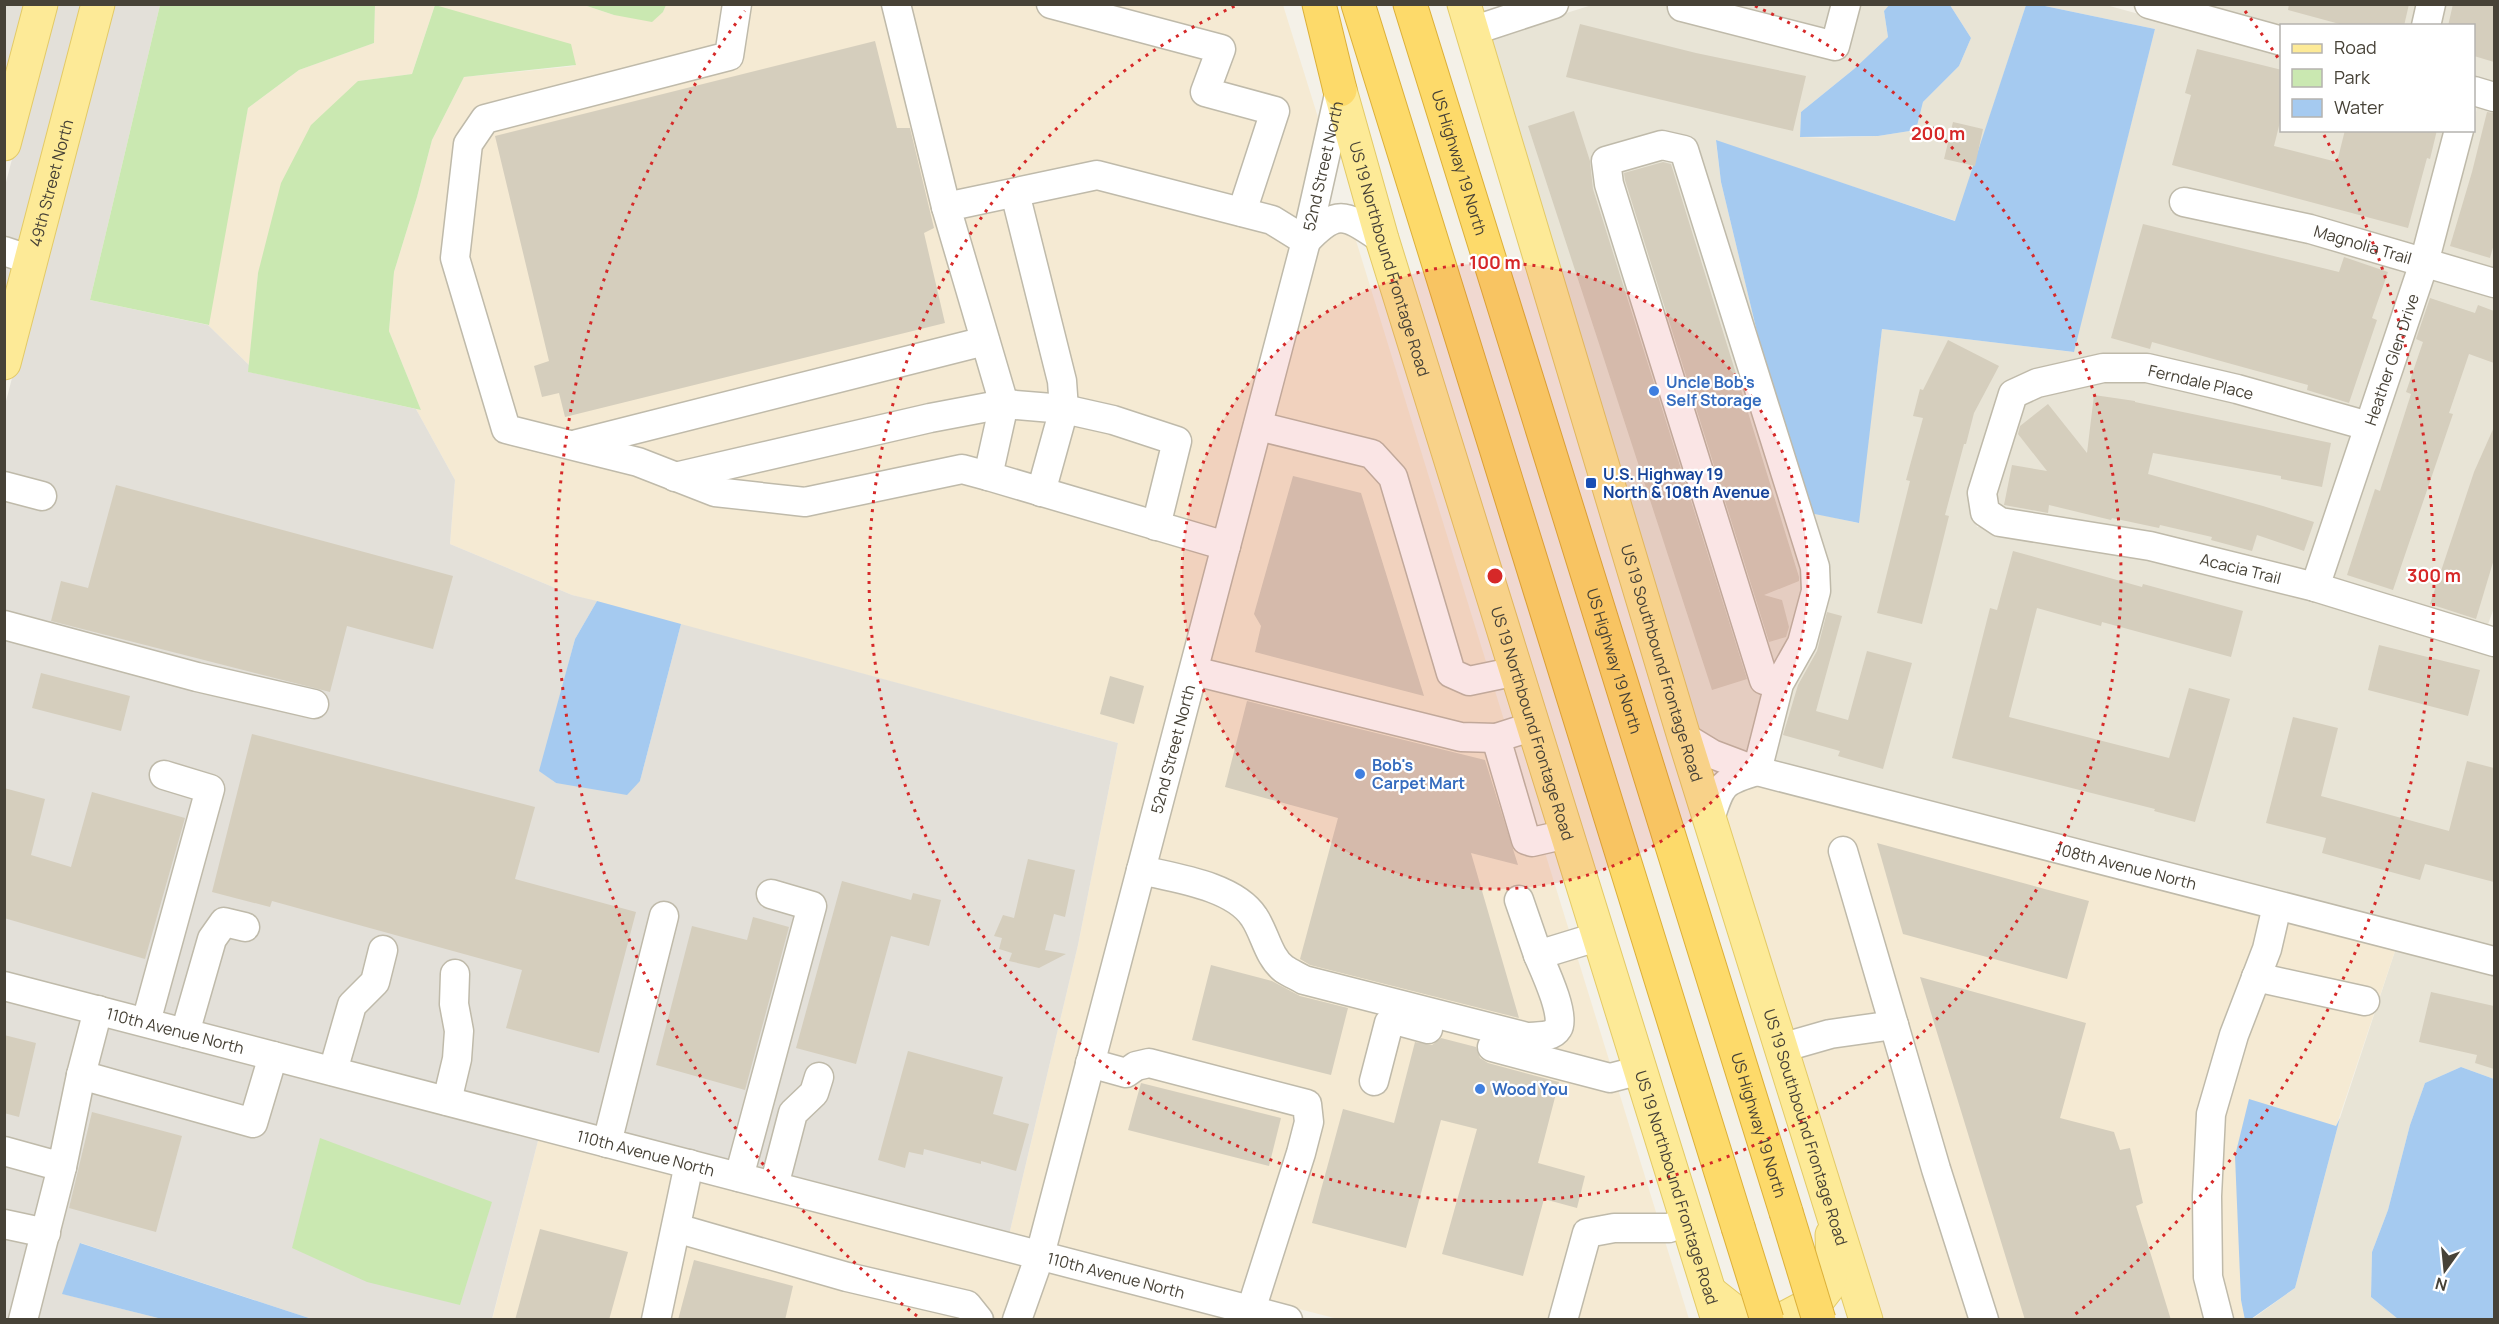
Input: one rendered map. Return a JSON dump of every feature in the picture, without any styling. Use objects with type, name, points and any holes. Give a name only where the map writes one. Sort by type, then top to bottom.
[{"type":"highway","points":[[1319,4],[1340,90]]},
{"type":"highway","points":[[1358,4],[1767,1320]]},
{"type":"highway","name":"US Highway 19 North","points":[[1410,4],[1819,1320]]},
{"type":"highway","points":[[1421,4],[1441,104]]},
{"type":"main road","points":[[6,129],[41,4]]},
{"type":"main road","name":"49th Street North","points":[[4,363],[18,256],[98,4]]},
{"type":"main road","name":"US 19 Southbound Frontage Road","points":[[1468,18],[1684,737],[1866,1320]]},
{"type":"main road","name":"US 19 Northbound Frontage Road","points":[[1340,90],[1382,239],[1714,1306]]},
{"type":"main road","points":[[1714,1306],[1744,1319],[1783,1319],[1817,1301],[1828,1287],[1833,1261],[1831,1205]]},
{"type":"street","points":[[737,4],[729,56],[485,119],[468,144],[455,258],[506,429],[638,462],[715,492],[805,502],[962,469],[1226,546]]},
{"type":"street","points":[[896,4],[946,207],[1004,404],[988,476]]},
{"type":"street","points":[[1051,4],[1221,49],[1205,92],[1275,111],[1242,212]]},
{"type":"street","points":[[1468,18],[1554,4]]},
{"type":"street","points":[[1683,4],[1682,7],[1835,46],[1846,4]]},
{"type":"street","points":[[2149,4],[2280,40]]},
{"type":"street","points":[[2426,24],[2431,4]]},
{"type":"street","name":"52nd Street North","points":[[1020,1319],[1040,1255],[1306,242],[1340,90]]},
{"type":"street","points":[[2475,91],[2494,97]]},
{"type":"street","name":"Heather Glen Drive","points":[[2315,587],[2424,263],[2458,132]]},
{"type":"street","points":[[1710,819],[1718,794],[1730,779],[1757,771],[1779,684],[1802,643],[1816,591],[1815,567],[1684,150],[1662,144],[1606,161],[1609,184],[1764,680],[1779,684]]},
{"type":"street","points":[[946,207],[1096,175],[1272,220],[1306,242]]},
{"type":"street","points":[[1015,193],[1062,381],[1064,409],[1041,492]]},
{"type":"street","name":"Magnolia Trail","points":[[2184,202],[2230,210],[2310,229],[2494,284]]},
{"type":"street","name":"52nd Street North","points":[[1306,242],[1324,222],[1338,218],[1355,221],[1382,239]]},
{"type":"street","points":[[572,446],[985,341]]},
{"type":"street","name":"Ferndale Place","points":[[1985,512],[1982,493],[2013,394],[2037,383],[2103,368],[2147,368],[2237,389],[2368,426]]},
{"type":"street","points":[[675,477],[918,421],[1004,404],[1064,409],[1113,420],[1177,441],[1156,526]]},
{"type":"street","points":[[1258,426],[1372,454],[1393,477],[1451,673],[1469,681],[1516,671]]},
{"type":"street","points":[[4,486],[42,496]]},
{"type":"street","name":"Acacia Trail","points":[[1985,512],[2000,522],[2150,546],[2315,587],[2494,641]]},
{"type":"street","points":[[4,625],[197,677],[314,704]]},
{"type":"street","points":[[1194,671],[1461,737],[1496,738],[1534,726]]},
{"type":"street","name":"108th Avenue North","points":[[1684,737],[1712,754],[1757,771],[2494,962]]},
{"type":"street","points":[[1496,738],[1526,840],[1532,842],[1567,834]]},
{"type":"street","points":[[146,1022],[210,789],[164,775]]},
{"type":"street","points":[[1843,851],[1984,1320]]},
{"type":"street","points":[[1141,870],[1199,884],[1236,898],[1254,916],[1268,946],[1282,968],[1304,980],[1527,1037],[1548,1036],[1558,1029],[1561,1018],[1519,900]]},
{"type":"street","points":[[739,1177],[812,906],[771,894]]},
{"type":"street","points":[[2219,1320],[2208,1277],[2207,1196],[2211,1113],[2234,1035],[2267,948],[2277,906]]},
{"type":"street","points":[[607,1143],[664,916]]},
{"type":"street","points":[[185,1033],[212,939],[224,922],[245,927]]},
{"type":"street","points":[[1538,955],[1600,936]]},
{"type":"street","points":[[333,1071],[352,1005],[375,982],[383,950]]},
{"type":"street","points":[[447,1101],[457,1059],[454,974]]},
{"type":"street","points":[[2256,977],[2365,1001]]},
{"type":"street","name":"110th Avenue North","points":[[4,986],[1288,1320]]},
{"type":"street","points":[[23,1320],[62,1167],[81,1075],[99,1010]]},
{"type":"street","points":[[1374,1081],[1389,1023],[1395,1020],[1610,1078],[1641,1070]]},
{"type":"street","points":[[1781,1048],[1830,1034],[1894,1025]]},
{"type":"street","points":[[81,1075],[253,1123],[273,1056]]},
{"type":"street","points":[[1090,1063],[1126,1073],[1136,1066],[1149,1064],[1306,1104],[1308,1122],[1301,1153],[1251,1310]]},
{"type":"street","points":[[774,1186],[793,1113],[814,1093],[819,1077]]},
{"type":"street","points":[[4,1151],[62,1167]]},
{"type":"street","points":[[656,1320],[689,1164]]},
{"type":"street","points":[[1563,1320],[1587,1233],[1614,1228],[1669,1228],[1688,1221]]},
{"type":"street","points":[[4,1224],[46,1233]]},
{"type":"street","points":[[676,1228],[847,1277],[967,1305],[979,1320]]},
{"type":"shaded area","points":[[666,4],[1283,5],[1321,127],[1297,236],[1032,1241],[1009,1235],[1078,945],[1118,743],[572,595],[450,544],[455,480],[416,409],[421,410],[389,331],[394,272],[432,140],[464,77],[575,66],[435,5],[584,5],[614,15],[663,12]]},
{"type":"shaded area","points":[[5,5],[30,5],[5,101]]},
{"type":"shaded area","points":[[52,5],[87,5],[5,320],[5,186]]},
{"type":"shaded area","points":[[109,5],[160,5],[90,300],[208,325],[249,365],[249,372],[416,409],[455,480],[450,544],[572,595],[597,601],[575,639],[540,771],[556,783],[640,781],[681,624],[1118,743],[1078,945],[1009,1235],[5,973],[5,405]]},
{"type":"shaded area","points":[[375,5],[435,5],[412,74],[358,81],[258,273],[249,365],[208,325],[248,108],[299,70],[374,43]]},
{"type":"shaded area","points":[[1592,5],[1890,5],[1884,11],[1888,37],[1854,69],[1801,112],[1800,137],[1878,136],[1916,130],[1923,102],[1959,66],[1971,38],[1950,5],[2026,5],[1956,221],[1716,141],[1721,182],[1800,510],[1858,523],[1882,329],[2073,352],[2155,29],[2040,5],[2106,5],[2280,53],[2280,132],[2448,132],[2417,248],[2243,200],[2176,189],[2171,212],[2307,240],[2409,271],[2361,411],[2240,377],[2036,371],[1970,517],[1975,520],[1977,527],[1983,525],[2147,558],[2312,598],[2494,655],[2494,949],[1758,758],[1717,743],[1693,729],[1486,38]]},
{"type":"shaded area","points":[[2194,5],[2420,5],[2415,24],[2280,24],[2280,28]]},
{"type":"shaded area","points":[[2442,5],[2494,5],[2494,84],[2475,78],[2475,24],[2437,24]]},
{"type":"shaded area","points":[[2477,104],[2494,109],[2494,271],[2437,254],[2470,132],[2475,132]]},
{"type":"shaded area","points":[[1338,230],[1354,234],[1689,1319],[1338,1319],[1053,1246],[1316,247]]},
{"type":"shaded area","points":[[2430,277],[2494,296],[2494,608],[2487,627],[2329,578]]},
{"type":"shaded area","points":[[2104,380],[2145,380],[2234,401],[2354,434],[2309,573],[2004,511],[1995,505],[1993,493],[2022,402],[2040,394]]},
{"type":"shaded area","points":[[1756,784],[2396,948],[2336,1127],[2249,1100],[2241,1299],[2245,1319],[1877,1319],[1721,818],[1735,790]]},
{"type":"shaded area","points":[[2396,948],[2494,974],[2494,1079],[2461,1067],[2425,1083],[2410,1125],[2388,1210],[2372,1252],[2371,1297],[2398,1319],[2251,1320],[2295,1288],[2340,1118]]},
{"type":"shaded area","points":[[4,998],[539,1137],[492,1319],[312,1319],[81,1243],[63,1294],[162,1319],[5,1319]]},
{"type":"shaded area","points":[[539,1137],[1242,1320],[492,1320]]},
{"type":"green space","points":[[160,5],[375,5],[374,43],[299,70],[248,108],[209,325],[90,300]]},
{"type":"green space","points":[[435,5],[571,44],[576,65],[464,77],[432,140],[394,272],[389,331],[421,410],[248,372],[258,273],[281,183],[311,125],[358,81],[412,74]]},
{"type":"green space","points":[[584,5],[666,5],[663,12],[652,22],[614,15]]},
{"type":"green space","points":[[320,1138],[492,1202],[460,1305],[367,1282],[292,1248]]},
{"type":"water","points":[[1890,4],[1950,5],[1971,38],[1959,66],[1923,102],[1916,130],[1878,136],[1800,137],[1801,112],[1854,69],[1888,37],[1884,11]]},
{"type":"water","points":[[2026,5],[2040,5],[2155,29],[2074,352],[1882,329],[1859,523],[1800,511],[1721,182],[1716,140],[1955,221]]},
{"type":"water","points":[[597,601],[681,624],[640,781],[627,795],[556,783],[539,771],[575,639]]},
{"type":"water","points":[[2461,1067],[2494,1079],[2494,1319],[2398,1319],[2371,1297],[2372,1252],[2388,1210],[2410,1125],[2425,1083]]},
{"type":"water","points":[[2249,1099],[2336,1126],[2340,1118],[2295,1288],[2251,1319],[2245,1320],[2241,1300],[2235,1156]]},
{"type":"water","points":[[80,1243],[312,1319],[162,1319],[62,1294]]},
{"type":"building","points":[[2289,4],[2409,4],[2404,24],[2340,24],[2288,10]]},
{"type":"building","points":[[2453,4],[2494,4],[2494,62],[2475,56],[2475,24],[2448,24]]},
{"type":"building","points":[[1580,24],[1696,53],[1806,76],[1793,131],[1566,77]]},
{"type":"building","points":[[875,41],[897,128],[910,128],[934,228],[924,233],[945,323],[565,417],[559,393],[542,397],[534,366],[549,361],[495,136]]},
{"type":"building","points":[[2197,49],[2280,70],[2280,122],[2274,146],[2337,162],[2344,132],[2437,132],[2408,228],[2172,165],[2191,95],[2185,93]]},
{"type":"building","points":[[1574,111],[1590,161],[1593,189],[1747,679],[1712,690],[1528,126]]},
{"type":"building","points":[[2487,112],[2494,113],[2494,244],[2490,258],[2450,246]]},
{"type":"building","points":[[1953,122],[1983,129],[1975,166],[1944,159]]},
{"type":"building","points":[[1663,162],[1671,164],[1799,577],[1799,581],[1764,595],[1782,600],[1789,627],[1786,637],[1769,642],[1625,180],[1624,173]]},
{"type":"building","points":[[2143,224],[2339,272],[2344,257],[2388,272],[2372,318],[2377,320],[2349,403],[2307,390],[2308,385],[2152,342],[2150,349],[2111,338]]},
{"type":"building","points":[[2430,298],[2475,313],[2478,305],[2494,311],[2494,363],[2469,354],[2449,413],[2453,414],[2393,590],[2347,575],[2375,489],[2380,491],[2411,394],[2406,392],[2423,342],[2416,339]]},
{"type":"building","points":[[1948,340],[1999,366],[1974,413],[1966,444],[1964,444],[1945,515],[1949,516],[1922,624],[1877,613],[1910,481],[1906,480],[1923,418],[1913,416],[1920,389],[1923,390]]},
{"type":"building","points":[[2094,395],[2135,401],[2331,443],[2322,487],[2281,479],[2281,476],[2153,453],[2148,474],[2314,522],[2304,551],[2257,535],[2252,551],[2211,540],[2212,537],[2160,525],[2159,528],[2112,518],[2111,520],[2049,505],[2048,513],[2004,505],[2012,465],[2047,471],[2018,434],[2020,426],[2048,404],[2087,453]]},
{"type":"building","points":[[2494,427],[2494,559],[2476,619],[2430,604],[2474,472]]},
{"type":"building","points":[[1293,476],[1361,493],[1424,696],[1255,652],[1261,626],[1254,614]]},
{"type":"building","points":[[116,485],[453,576],[433,649],[347,626],[330,692],[51,621],[61,581],[88,588]]},
{"type":"building","points":[[2013,551],[2142,587],[2143,584],[2243,611],[2231,657],[2102,622],[2101,626],[2037,608],[2009,717],[2169,758],[2189,688],[2230,699],[2195,822],[2154,811],[2155,809],[1952,758],[1990,608],[1997,610]]},
{"type":"building","points":[[1827,612],[1842,616],[1816,711],[1848,720],[1867,651],[1912,663],[1883,769],[1838,756],[1840,751],[1783,735],[1798,685],[1817,651]]},
{"type":"building","points":[[2379,645],[2480,670],[2468,716],[2368,690]]},
{"type":"building","points":[[41,673],[130,696],[121,731],[32,708]]},
{"type":"building","points":[[1110,676],[1144,686],[1134,724],[1100,714]]},
{"type":"building","points":[[1247,701],[1485,760],[1518,865],[1471,853],[1519,1018],[1310,965],[1300,959],[1338,818],[1225,787]]},
{"type":"building","points":[[2293,717],[2338,728],[2321,796],[2449,831],[2467,761],[2494,768],[2494,882],[2425,864],[2420,880],[2322,853],[2326,838],[2266,823]]},
{"type":"building","points":[[252,734],[535,807],[515,879],[636,912],[599,1053],[506,1028],[522,970],[272,901],[270,907],[212,892]]},
{"type":"building","points":[[4,788],[45,799],[31,855],[71,867],[92,792],[185,818],[145,959],[4,918]]},
{"type":"building","points":[[1877,843],[2089,901],[2067,979],[1903,934]]},
{"type":"building","points":[[1028,859],[1075,870],[1065,917],[1054,914],[1045,950],[1066,954],[1039,968],[1009,961],[1012,953],[999,949],[1002,938],[994,936],[1003,915],[1014,918]]},
{"type":"building","points":[[842,881],[911,900],[913,893],[941,900],[929,946],[891,936],[856,1064],[796,1048]]},
{"type":"building","points":[[753,917],[789,927],[745,1090],[656,1065],[692,926],[747,940]]},
{"type":"building","points":[[1211,965],[1272,981],[1300,996],[1348,1008],[1331,1075],[1192,1040]]},
{"type":"building","points":[[1920,977],[2086,1023],[2060,1118],[2114,1132],[2120,1150],[2130,1148],[2143,1203],[2136,1206],[2171,1320],[2025,1320]]},
{"type":"building","points":[[2431,992],[2494,1006],[2494,1069],[2475,1063],[2477,1055],[2419,1042]]},
{"type":"building","points":[[4,1035],[36,1043],[19,1117],[4,1113]]},
{"type":"building","points":[[1441,1038],[1476,1047],[1480,1058],[1488,1063],[1559,1082],[1538,1163],[1585,1176],[1577,1208],[1544,1199],[1523,1276],[1442,1254],[1477,1129],[1441,1120],[1406,1248],[1312,1223],[1343,1109],[1394,1123],[1415,1042],[1432,1045]]},
{"type":"building","points":[[908,1051],[1003,1077],[993,1114],[1029,1124],[1016,1171],[924,1149],[923,1155],[909,1152],[905,1168],[878,1160]]},
{"type":"building","points":[[1141,1083],[1281,1118],[1269,1166],[1128,1130]]},
{"type":"building","points":[[92,1112],[182,1136],[156,1232],[69,1208]]},
{"type":"building","points":[[540,1229],[628,1252],[609,1320],[515,1320]]},
{"type":"building","points":[[694,1260],[793,1286],[785,1320],[678,1320]]},
{"type":"place","name":"Uncle Bob's Self Storage","points":[[1654,391]]},
{"type":"place","name":"U.S. Highway 19 North & 108th Avenue","points":[[1591,483]]},
{"type":"place","name":"Bob's Carpet Mart","points":[[1360,774]]},
{"type":"place","name":"Wood You","points":[[1480,1089]]}]
